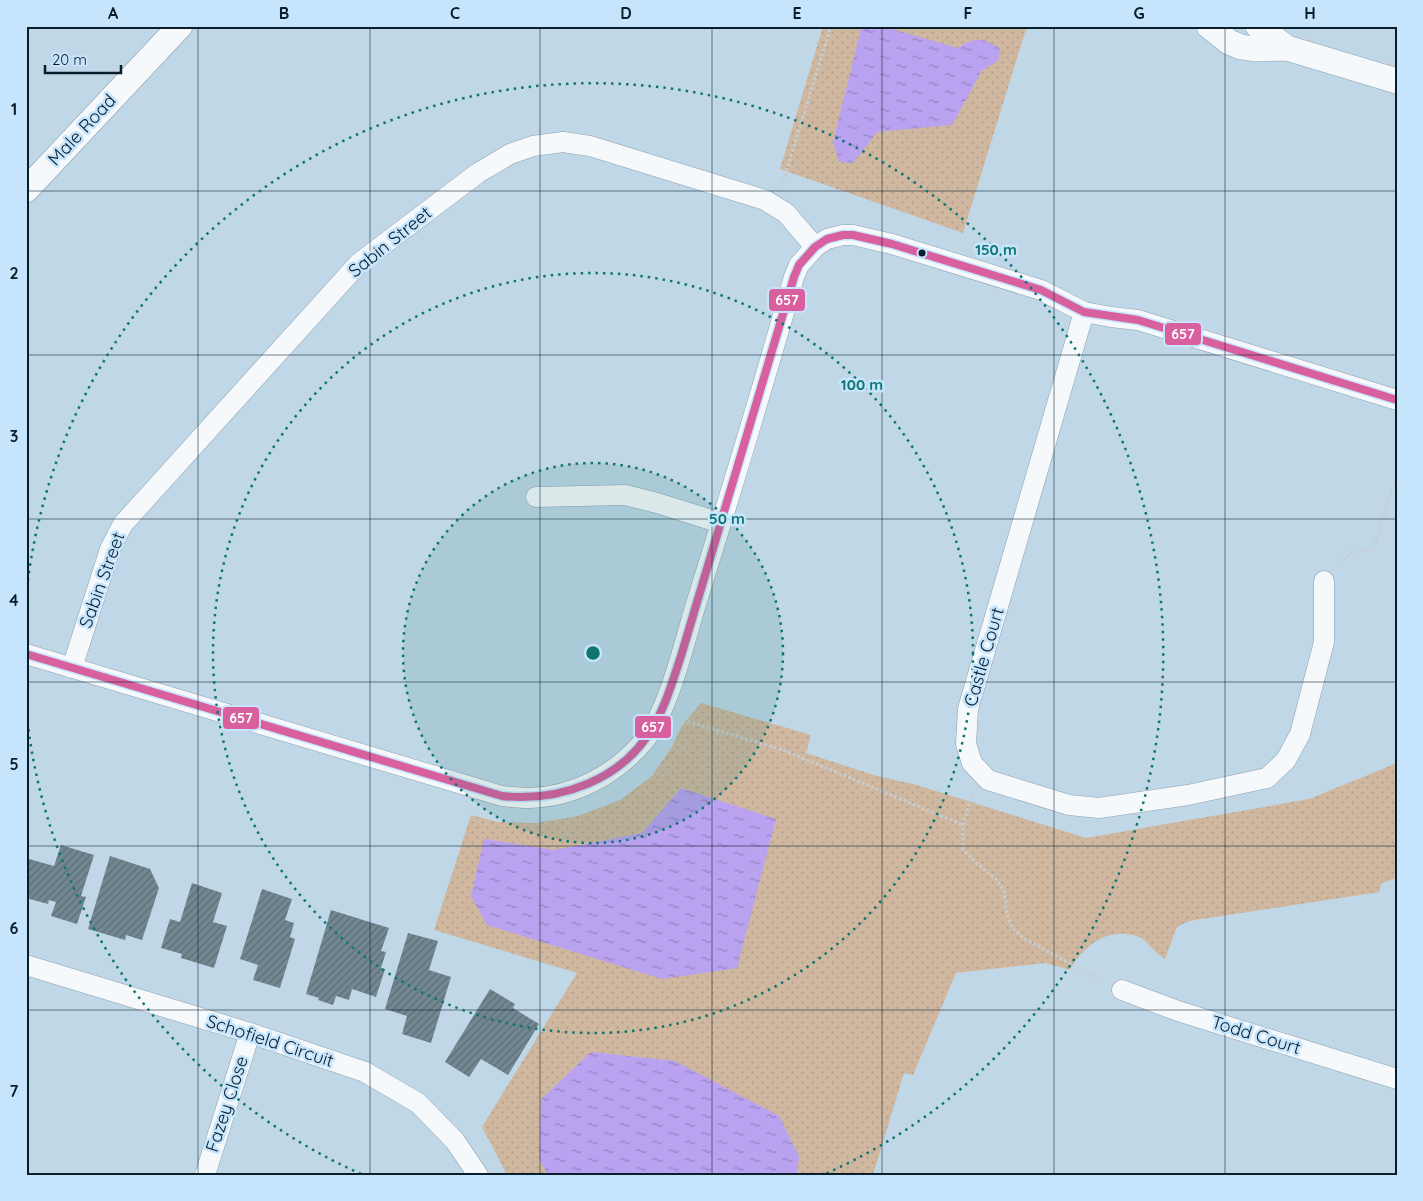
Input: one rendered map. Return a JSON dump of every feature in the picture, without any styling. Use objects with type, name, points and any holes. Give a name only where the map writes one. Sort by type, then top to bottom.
[{"type":"street","name":"Male Road","points":[[27,187],[180,26]]},
{"type":"street","points":[[1209,26],[1229,42],[1242,47],[1255,49],[1287,48],[1397,81]]},
{"type":"street","points":[[1258,26],[1287,48]]},
{"type":"street","name":"Sabin Street","points":[[72,668],[110,549],[123,524],[359,263],[478,173],[510,154],[533,146],[563,142],[590,146],[765,200],[776,205],[786,213],[815,247]]},
{"type":"street","points":[[26,654],[502,796],[529,798],[556,795],[584,787],[609,773],[645,740],[666,702],[794,278],[799,266],[815,247],[828,239],[843,235],[865,238],[1041,290],[1084,312],[1111,318],[1138,320],[1397,400]]},
{"type":"street","name":"Castle Court","points":[[988,780],[972,763],[966,744],[968,709],[1084,312]]},
{"type":"street","points":[[536,497],[625,496],[657,503],[721,523]]},
{"type":"street","points":[[988,780],[1069,805],[1099,808],[1188,795],[1266,778],[1286,760],[1300,734],[1324,642],[1324,581]]},
{"type":"street","name":"Schofield Circuit","points":[[26,965],[250,1033],[365,1072],[418,1103],[455,1141],[478,1175]]},
{"type":"street","name":"Todd Court","points":[[1122,990],[1178,1011],[1395,1077]]},
{"type":"street","name":"Fazey Close","points":[[205,1175],[250,1033]]},
{"type":"path","points":[[776,205],[831,26]]},
{"type":"path","points":[[1324,581],[1351,552],[1373,550],[1397,475]]},
{"type":"path","points":[[682,720],[783,750],[962,825]]},
{"type":"path","points":[[988,780],[975,787],[967,806],[962,825],[963,849],[996,879],[1004,891],[1007,915],[1013,929],[1025,939],[1122,990]]},
{"type":"shaded area","points":[[823,26],[1027,26],[963,233],[780,169]]},
{"type":"shaded area","points":[[701,703],[811,735],[806,753],[877,776],[917,785],[1086,838],[1309,799],[1397,763],[1397,878],[1382,883],[1379,892],[1189,921],[1177,927],[1165,959],[1141,938],[1128,934],[1117,934],[1098,940],[1090,946],[1069,970],[1046,963],[956,973],[913,1075],[904,1073],[873,1175],[507,1175],[482,1127],[577,973],[434,930],[471,815],[498,822],[535,823],[578,816],[620,800],[652,776],[672,747],[681,727]]},
{"type":"water","points":[[867,26],[881,26],[958,48],[974,40],[989,42],[1000,49],[998,61],[982,70],[952,125],[877,132],[853,163],[839,162],[833,142],[861,29]]},
{"type":"water","points":[[681,788],[776,819],[737,968],[662,979],[487,925],[471,896],[484,839],[554,850],[642,833]]},
{"type":"water","points":[[591,1052],[675,1061],[779,1116],[799,1156],[797,1175],[548,1175],[539,1159],[541,1099]]},
{"type":"building","points":[[61,845],[94,855],[81,896],[86,897],[77,924],[51,916],[56,902],[49,900],[48,904],[26,898],[26,868],[29,859],[54,866]]},
{"type":"building","points":[[110,856],[150,869],[159,888],[142,940],[126,935],[125,940],[88,929]]},
{"type":"building","points":[[192,883],[222,893],[213,922],[227,926],[214,968],[181,958],[182,954],[161,948],[170,919],[180,922]]},
{"type":"building","points":[[262,889],[292,899],[285,920],[294,923],[290,937],[295,939],[280,988],[253,980],[258,965],[240,959]]},
{"type":"building","points":[[331,910],[389,928],[381,951],[386,952],[381,968],[385,969],[376,997],[352,989],[349,1000],[336,996],[333,1005],[306,994]]},
{"type":"building","points":[[408,933],[438,941],[429,970],[451,977],[431,1043],[402,1034],[407,1016],[385,1009]]},
{"type":"building","points":[[490,989],[515,1004],[513,1008],[539,1024],[508,1075],[481,1059],[469,1077],[445,1062]]},
{"type":"transit line","name":"657","points":[[26,654],[502,796],[546,795],[588,784],[607,774],[625,761],[640,745],[662,710],[681,656],[794,277],[799,265],[815,247],[827,239],[843,235],[853,235],[892,244],[1041,290],[1084,312],[1138,320],[1397,400]]}]
